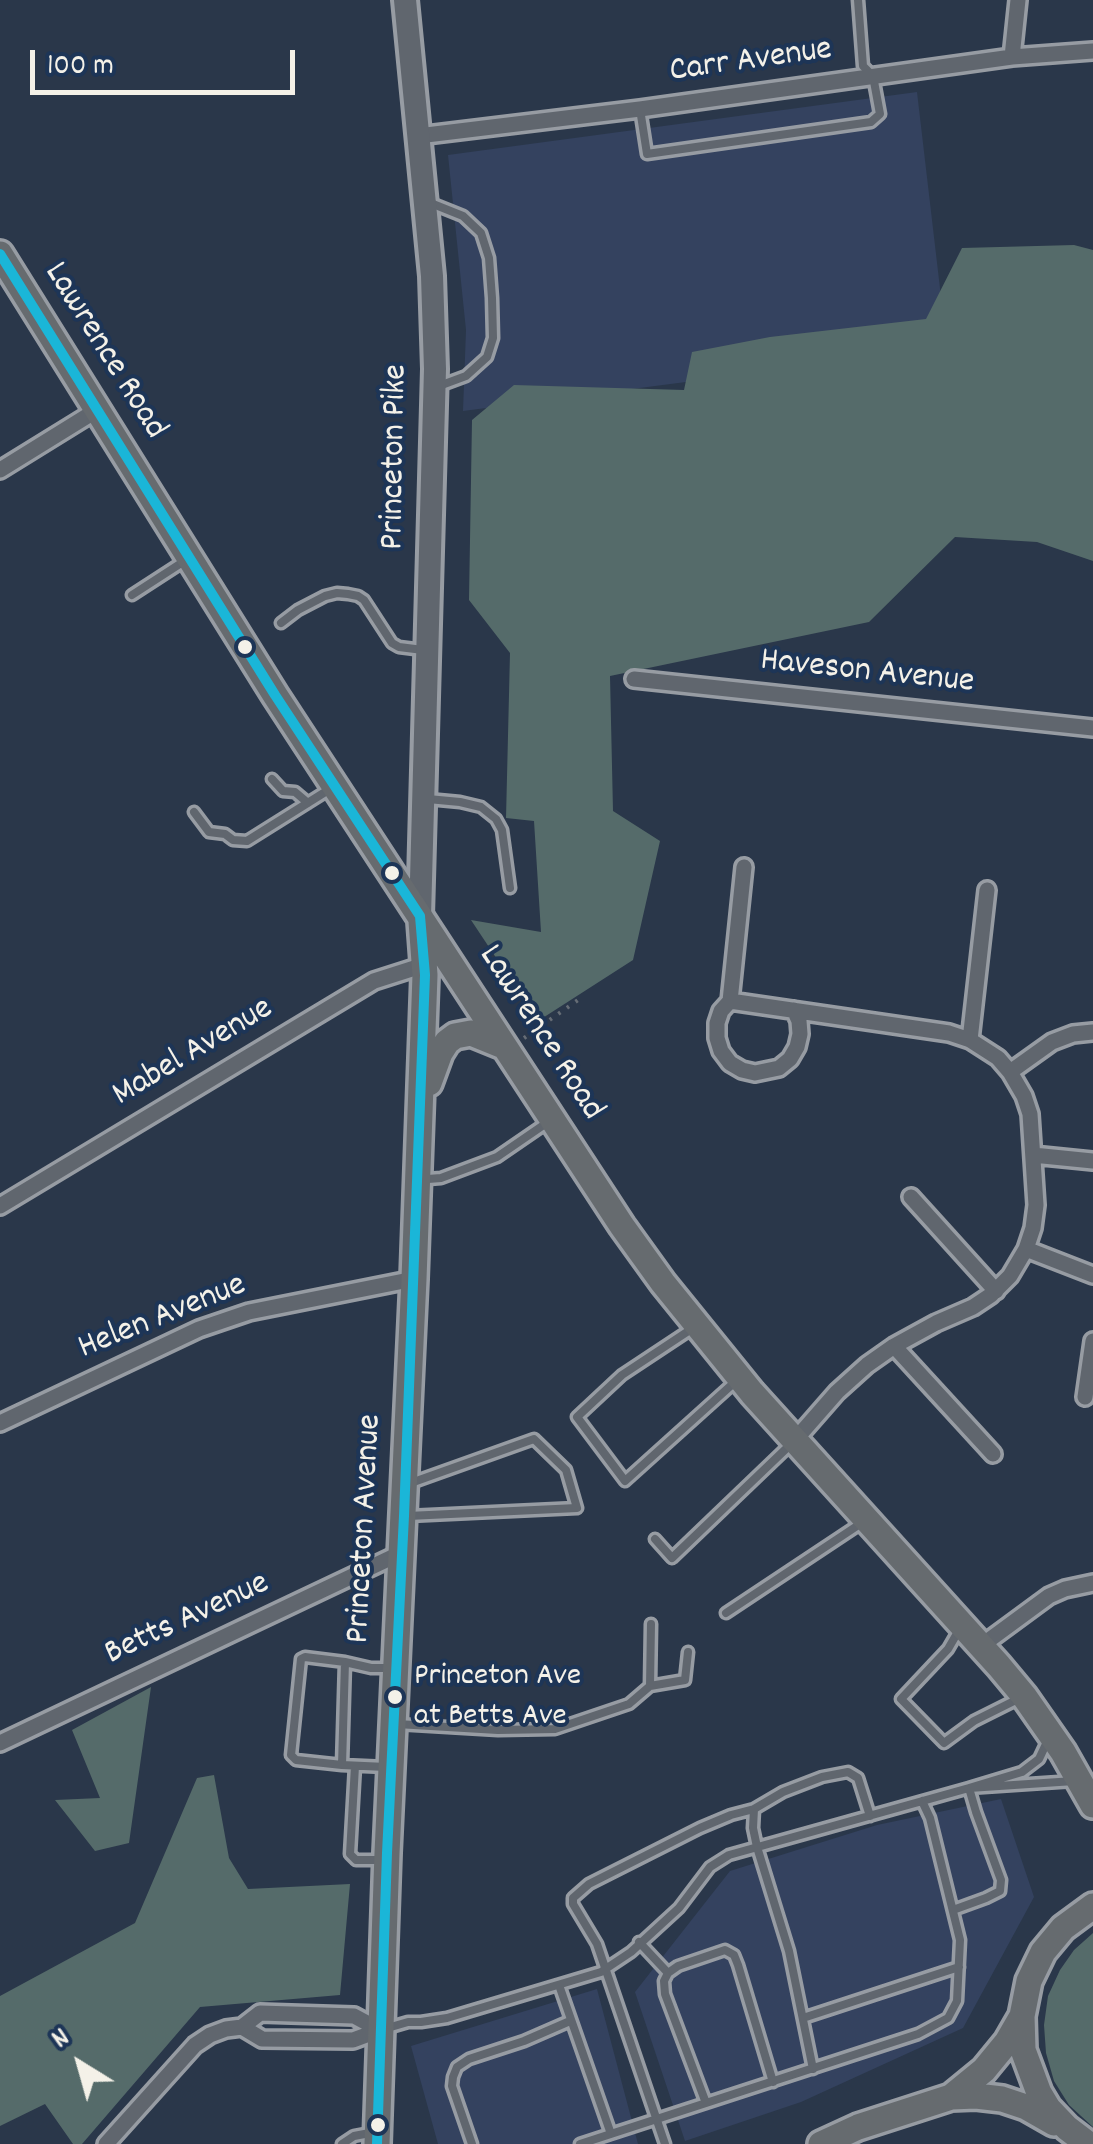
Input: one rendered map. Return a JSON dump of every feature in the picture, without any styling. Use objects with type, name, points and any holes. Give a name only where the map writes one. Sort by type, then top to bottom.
[{"type":"main road","name":"Princeton Pike","points":[[405,0],[432,276],[435,388],[420,916]]},
{"type":"main road","name":"Lawrence Road","points":[[1,258],[334,786],[472,993],[514,1042],[551,1120],[622,1226],[739,1378],[1024,1696],[1089,1799]]},
{"type":"main road","name":"Princeton Avenue","points":[[377,2138],[414,1279],[424,965],[420,916]]},
{"type":"main road","points":[[419,1117],[447,1042],[455,1036],[471,1034],[514,1042]]},
{"type":"main road","points":[[1078,2136],[1048,2108],[1032,2080],[1023,2050],[1022,2016],[1036,1965],[1054,1937],[1084,1911],[1093,1885]]},
{"type":"main road","points":[[821,2144],[951,2097],[984,2070],[1022,2016]]},
{"type":"main road","points":[[951,2097],[976,2096],[1026,2107],[1078,2136]]},
{"type":"street","points":[[1012,57],[1018,0]]},
{"type":"street","name":"Carr Avenue","points":[[418,136],[1012,57],[1093,51]]},
{"type":"street","points":[[0,470],[97,410]]},
{"type":"street","name":"Haveson Avenue","points":[[634,679],[1093,728]]},
{"type":"street","points":[[744,868],[730,1001],[717,1023],[716,1038],[721,1051],[742,1070],[755,1073],[779,1068],[797,1047],[800,1034],[794,1010]]},
{"type":"street","points":[[970,1040],[987,890]]},
{"type":"street","name":"Mabel Avenue","points":[[0,1206],[374,981],[424,965]]},
{"type":"street","points":[[730,1001],[948,1033],[970,1040],[998,1058],[1010,1072],[1030,1114],[1036,1205],[1026,1250],[1010,1276],[973,1307],[894,1346],[867,1365],[794,1440]]},
{"type":"street","points":[[1010,1072],[1052,1042],[1093,1032]]},
{"type":"street","points":[[1033,1155],[1093,1161]]},
{"type":"street","points":[[911,1198],[996,1291]]},
{"type":"street","points":[[1026,1250],[1093,1275]]},
{"type":"street","name":"Helen Avenue","points":[[0,1423],[191,1333],[249,1312],[414,1279]]},
{"type":"street","points":[[1085,1397],[1093,1341]]},
{"type":"street","points":[[894,1346],[993,1454]]},
{"type":"street","name":"Betts Avenue","points":[[0,1743],[401,1554]]},
{"type":"street","points":[[981,1646],[1049,1596],[1093,1583]]},
{"type":"street","points":[[242,2028],[260,2013],[354,2016],[380,2030]]},
{"type":"street","points":[[106,2144],[195,2044],[226,2029],[242,2028],[262,2038],[353,2040],[380,2030]]},
{"type":"lane","points":[[640,109],[647,154],[871,122],[880,114],[873,76],[863,66],[858,0]]},
{"type":"lane","points":[[425,201],[464,216],[482,233],[489,258],[492,298],[493,338],[487,357],[466,376],[435,388]]},
{"type":"lane","points":[[132,596],[190,558]]},
{"type":"lane","points":[[281,622],[338,592],[364,600],[392,643],[428,650]]},
{"type":"lane","points":[[272,779],[283,791],[295,792],[308,803]]},
{"type":"lane","points":[[194,812],[209,832],[247,841],[334,786]]},
{"type":"lane","points":[[424,799],[481,807],[496,818],[502,830],[510,888]]},
{"type":"lane","points":[[417,1175],[442,1178],[497,1157],[551,1120]]},
{"type":"lane","points":[[696,1326],[622,1375],[577,1417],[625,1481],[739,1378]]},
{"type":"lane","points":[[404,1485],[534,1439],[566,1470],[577,1508],[404,1516]]},
{"type":"lane","points":[[655,1540],[672,1558],[794,1440]]},
{"type":"lane","points":[[726,1613],[866,1520]]},
{"type":"lane","points":[[650,1686],[651,1624]]},
{"type":"lane","points":[[962,1625],[948,1650],[901,1699],[944,1743],[1024,1696]]},
{"type":"lane","points":[[393,1724],[498,1730],[555,1728],[629,1704],[650,1686],[686,1680],[688,1652]]},
{"type":"lane","points":[[391,1766],[355,1766],[296,1760],[291,1756],[300,1659],[396,1668]]},
{"type":"lane","points":[[342,1764],[345,1662]]},
{"type":"lane","points":[[380,2030],[446,2018],[604,1970],[678,1908],[710,1868],[728,1855],[1022,1772],[1040,1759],[1050,1733]]},
{"type":"lane","points":[[355,1766],[350,1854],[356,1860],[387,1860]]},
{"type":"lane","points":[[665,2144],[597,1944],[572,1904],[576,1894],[700,1828],[754,1810],[783,1792],[822,1777],[848,1772],[858,1778],[870,1816]]},
{"type":"lane","points":[[969,1788],[1089,1799]]},
{"type":"lane","points":[[953,1910],[1000,1891],[1001,1880],[969,1788]]},
{"type":"lane","points":[[580,2144],[918,2034],[948,2018],[956,2001],[960,1940],[930,1818],[922,1801]]},
{"type":"lane","points":[[754,1810],[757,1847],[789,1951],[813,2068]]},
{"type":"lane","points":[[639,1942],[668,1974]]},
{"type":"lane","points":[[706,2103],[664,1982],[678,1966],[725,1950],[734,1955],[773,2082]]},
{"type":"lane","points":[[803,2018],[958,1967]]},
{"type":"lane","points":[[558,1985],[610,2134]]},
{"type":"lane","points":[[472,2144],[452,2086],[458,2067],[469,2059],[570,2022]]},
{"type":"lane","points":[[342,2144],[354,2136],[377,2138]]},
{"type":"path","points":[[514,1042],[578,1000]]},
{"type":"shaded area","points":[[917,92],[947,348],[463,411],[466,330],[448,155]]},
{"type":"shaded area","points":[[1001,1799],[1034,1897],[963,2028],[801,2102],[685,2141],[635,1992],[730,1871],[877,1825]]},
{"type":"shaded area","points":[[597,1989],[638,2144],[438,2144],[411,2046]]},
{"type":"green space","points":[[1074,245],[1093,250],[1093,561],[1037,542],[955,537],[869,622],[610,676],[613,811],[660,841],[633,960],[538,1021],[471,920],[541,932],[534,821],[506,818],[510,653],[469,600],[472,420],[514,385],[684,390],[692,352],[770,337],[926,319],[962,248]]},
{"type":"green space","points":[[151,1687],[129,1843],[95,1851],[55,1800],[100,1798],[72,1730]]},
{"type":"green space","points":[[214,1775],[229,1858],[248,1889],[350,1884],[340,1995],[200,2007],[82,2144],[73,2144],[45,2104],[0,2126],[0,1996],[135,1923],[197,1778]]},
{"type":"green space","points":[[1093,1933],[1093,2127],[1069,2105],[1054,2081],[1044,2025],[1048,1996],[1060,1970]]},
{"type":"transit line","points":[[0,254],[275,695],[420,916],[425,975],[377,2144]]},
{"type":"place","name":"Princeton Ave at Betts Ave","points":[[395,1697]]}]
